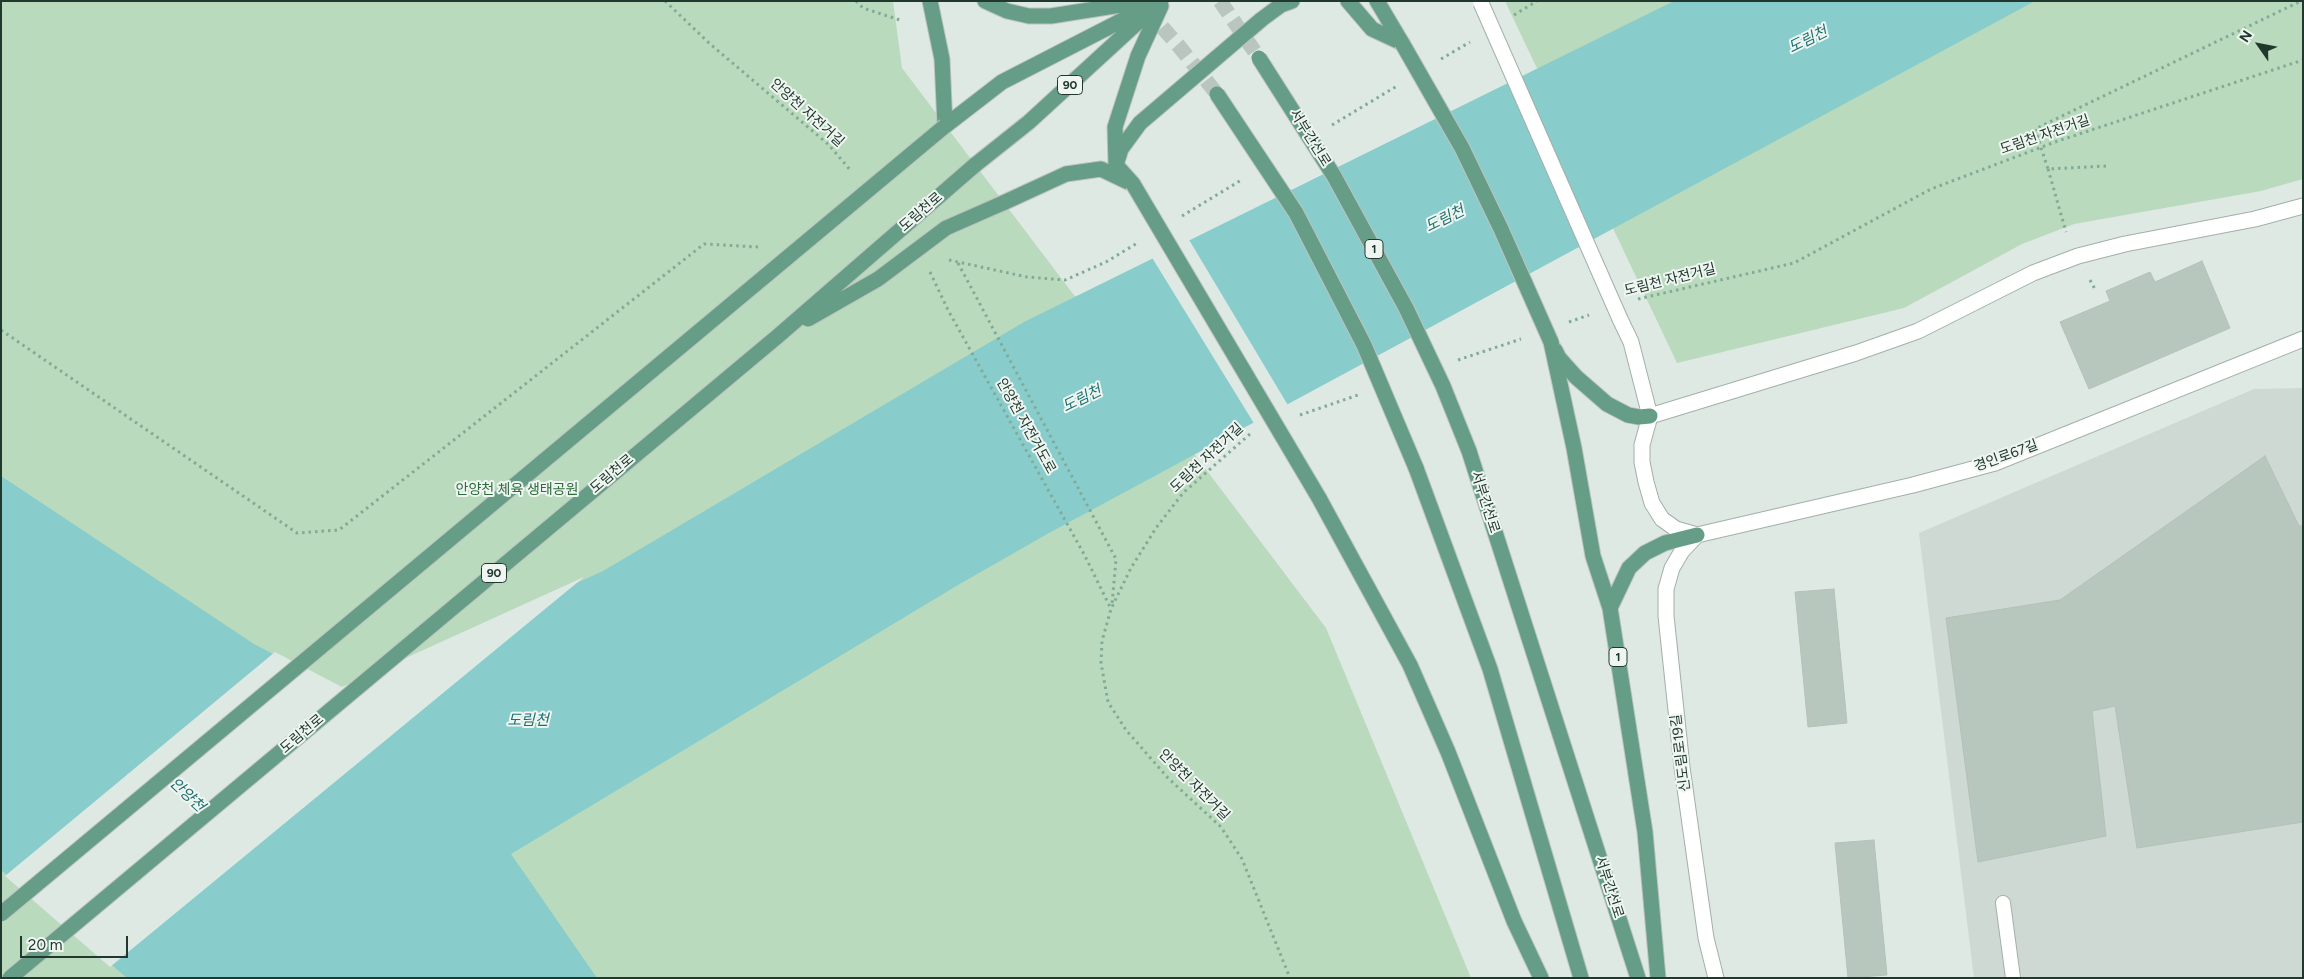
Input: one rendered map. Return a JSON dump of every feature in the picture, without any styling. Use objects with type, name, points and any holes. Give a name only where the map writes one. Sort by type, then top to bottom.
[{"type":"main road","points":[[930,1],[942,59],[945,126]]},
{"type":"main road","points":[[985,1],[1007,11],[1029,16],[1051,16],[1146,1]]},
{"type":"main road","points":[[1161,1],[1138,56],[1119,109],[1115,127],[1116,165],[1133,184],[1319,498],[1410,665],[1448,752],[1514,921],[1541,978]]},
{"type":"main road","name":"90","points":[[1,914],[945,126],[1002,82],[1161,1]]},
{"type":"main road","name":"도림천로","points":[[10,978],[778,336],[975,165],[1030,122],[1161,1]]},
{"type":"main road","points":[[1116,165],[1121,149],[1140,123],[1262,19],[1281,5],[1292,1]]},
{"type":"main road","points":[[1336,1],[1351,4],[1372,29],[1402,43]]},
{"type":"main road","points":[[1377,1],[1402,43]]},
{"type":"main road","name":"1","points":[[1402,43],[1462,148],[1501,229],[1550,342],[1574,448],[1593,556],[1610,608],[1645,832],[1658,978]]},
{"type":"main road","name":"서부간선로","points":[[1259,58],[1334,176],[1406,308],[1469,451],[1638,978]]},
{"type":"main road","points":[[1217,94],[1296,213],[1364,345],[1416,468],[1490,670],[1581,978]]},
{"type":"main road","points":[[778,336],[878,280],[946,228],[1066,174],[1101,169],[1133,184]]},
{"type":"main road","points":[[1550,342],[1559,358],[1576,377],[1607,404],[1628,415],[1650,416]]},
{"type":"main road","points":[[1610,608],[1629,568],[1645,553],[1665,543],[1697,535]]},
{"type":"street","points":[[1481,2],[1631,342],[1650,416],[1642,445],[1642,462],[1652,503],[1656,512],[1668,524],[1686,534],[1697,535]]},
{"type":"street","points":[[1650,416],[1856,353],[1918,331],[2033,273],[2078,256],[2125,244],[2256,219],[2303,206]]},
{"type":"street","name":"경인로67길","points":[[1697,535],[1913,485],[1995,463],[2303,339]]},
{"type":"street","name":"신도림로19길","points":[[1697,535],[1682,550],[1672,568],[1666,589],[1666,616],[1682,767],[1706,938],[1716,978]]},
{"type":"lane","points":[[2004,903],[2013,978]]},
{"type":"path","name":"안양천 자전거길","points":[[665,1],[709,42],[829,145],[854,174]]},
{"type":"path","points":[[856,1],[863,8],[900,20]]},
{"type":"path","points":[[2066,232],[2035,129],[2301,1]]},
{"type":"path","name":"도림천 자전거길","points":[[1631,301],[1650,295],[1794,263],[1930,189],[2055,142],[2303,60]]},
{"type":"path","points":[[2048,169],[2106,166]]},
{"type":"path","points":[[1,330],[297,533],[339,530],[704,244]]},
{"type":"path","points":[[958,263],[1116,559],[1112,609]]},
{"type":"path","name":"안양천 자전거도로","points":[[929,270],[948,310],[1085,556],[1112,609]]},
{"type":"path","points":[[1565,324],[1593,314]]},
{"type":"path","points":[[1452,362],[1527,337]]},
{"type":"path","points":[[1292,417],[1367,392]]},
{"type":"path","name":"도림천 자전거길","points":[[1112,609],[1131,568],[1156,528],[1183,494],[1254,430]]},
{"type":"path","name":"안양천 자전거길","points":[[1112,609],[1102,641],[1101,663],[1108,702],[1126,730],[1168,778],[1221,827],[1242,859],[1290,978]]},
{"type":"shaded area","points":[[2303,388],[2303,978],[1974,978],[1919,533],[2254,389]]},
{"type":"green space","name":"안양천 체육 생태공원","points":[[1,1],[893,1],[902,68],[1326,628],[1471,978],[1,978]]},
{"type":"green space","name":"도림천","points":[[1505,1],[2303,1],[2303,179],[2261,191],[2074,224],[2022,244],[1904,308],[1677,363]]},
{"type":"water","name":"도림천","points":[[1674,1],[2035,1],[1049,533],[958,585],[511,854],[597,978],[127,978],[1,870],[1,476],[254,644],[342,690],[603,571],[1024,322]]},
{"type":"pier","points":[[1188,238],[1289,407],[1255,425],[1151,256]]},
{"type":"pier","points":[[584,577],[110,967],[5,876],[275,652],[342,687]]},
{"type":"building","points":[[2202,261],[2230,328],[2089,389],[2060,322],[2110,301],[2106,291],[2150,272],[2155,282]]},
{"type":"building","points":[[2265,456],[2299,526],[2303,526],[2303,822],[2137,848],[2115,706],[2092,711],[2106,836],[1978,862],[1946,618],[2060,600]]},
{"type":"building","points":[[1834,589],[1847,723],[1808,727],[1795,592]]},
{"type":"building","points":[[1874,840],[1887,975],[1848,978],[1835,843]]},
{"type":"tunnel","points":[[1220,1],[1259,58]]},
{"type":"tunnel","points":[[1147,10],[1217,94]]},
{"type":"water label","name":"안양천","points":[[187,795]]}]
